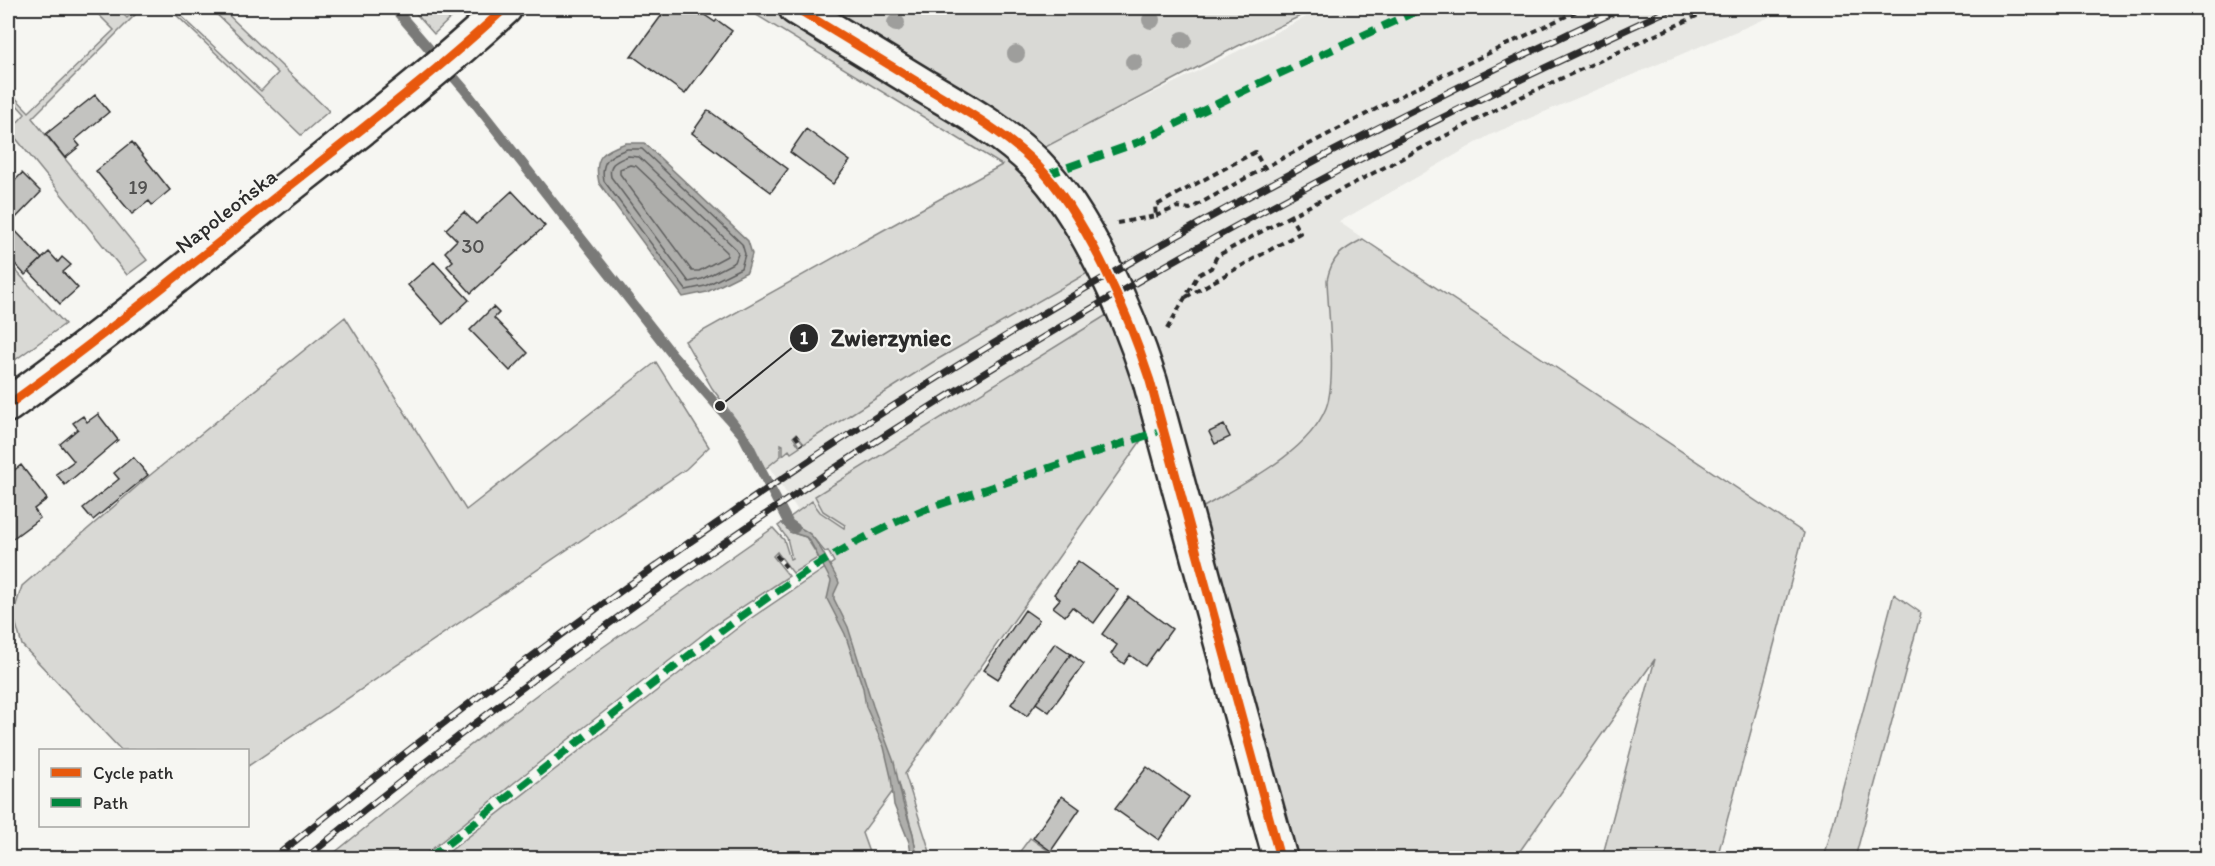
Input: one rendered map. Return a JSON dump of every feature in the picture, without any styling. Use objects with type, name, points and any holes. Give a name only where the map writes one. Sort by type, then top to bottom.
[{"type":"street","name":"Napoleońska","points":[[8,405],[134,310],[420,82],[470,41],[505,8]]},
{"type":"street","points":[[796,8],[1001,135],[1036,165],[1053,184],[1082,228],[1130,324],[1139,348],[1167,440],[1280,858]]},
{"type":"path","points":[[1082,228],[1156,216],[1177,207],[1190,209],[1412,90],[1583,8]]},
{"type":"path","points":[[1139,348],[1166,331],[1198,275],[1211,268],[1217,256],[1519,98],[1714,8]]},
{"type":"path","points":[[1156,216],[1155,206],[1254,152],[1264,168]]},
{"type":"path","points":[[1186,297],[1300,233],[1290,216]]},
{"type":"path","points":[[795,435],[802,445]]},
{"type":"path","points":[[776,555],[786,567]]},
{"type":"shaded area","points":[[92,8],[117,8],[127,18],[137,8],[142,8],[32,118],[147,260],[127,275],[14,136],[8,143],[8,133],[25,114],[8,95],[8,90],[29,112],[114,30]]},
{"type":"shaded area","points":[[169,8],[173,8],[261,91],[278,73],[210,8],[221,8],[329,111],[301,135]]},
{"type":"shaded area","points":[[411,8],[461,8],[434,34]]},
{"type":"shaded area","points":[[745,8],[774,8],[981,136],[1040,190],[1091,271],[933,362],[804,444],[796,434],[793,437],[800,447],[791,453],[789,450],[783,455],[781,444],[781,456],[765,469],[751,440],[712,388],[685,341],[1002,165]]},
{"type":"shaded area","points":[[819,8],[1317,8],[1238,46],[1040,150]]},
{"type":"shaded area","points":[[1324,8],[1791,8],[1490,135],[1339,222],[1649,431],[1305,858],[1153,340],[843,578],[685,341],[965,187]]},
{"type":"shaded area","points":[[1363,239],[1804,533],[1717,858],[1602,858],[1655,659],[1515,858],[1292,858],[1199,512],[1272,466],[1305,439],[1317,424],[1326,408],[1331,381],[1327,280],[1335,259]]},
{"type":"shaded area","points":[[8,262],[65,324],[8,365]]},
{"type":"shaded area","points":[[1110,313],[1150,428],[905,774],[932,858],[917,858],[899,783],[862,833],[871,858],[441,858],[744,623],[834,562],[828,551],[825,552],[810,534],[794,525],[789,518],[812,501],[820,512],[844,528],[845,525],[823,511],[815,496]]},
{"type":"shaded area","points":[[345,317],[466,510],[656,362],[709,447],[686,469],[249,765],[249,749],[120,749],[22,645],[13,614],[22,586],[149,476]]},
{"type":"shaded area","points":[[782,523],[790,532],[806,537],[818,556],[816,559],[793,573],[777,552],[773,556],[789,576],[715,625],[421,858],[328,858],[417,786],[556,680],[773,528],[784,540],[790,559],[792,558],[787,538],[778,526]]},
{"type":"shaded area","points":[[1894,594],[1921,613],[1855,858],[1824,858]]},
{"type":"shaded area","points":[[1030,838],[1059,858],[1015,858]]},
{"type":"water","points":[[626,143],[644,143],[748,241],[752,254],[747,272],[707,292],[683,297],[599,183],[597,166],[602,156],[611,149]]},
{"type":"water","points":[[789,518],[815,540],[838,580],[834,599],[848,627],[873,706],[894,762],[917,858],[912,858],[909,842],[894,805],[891,777],[884,747],[866,707],[863,688],[845,634],[827,599],[831,581],[810,541],[806,537],[790,532],[782,523]]},
{"type":"building","points":[[667,8],[694,8],[732,31],[685,94],[631,57]]},
{"type":"building","points":[[95,95],[109,112],[75,140],[80,146],[65,158],[46,134]]},
{"type":"building","points":[[708,110],[788,169],[771,192],[692,133]]},
{"type":"building","points":[[806,129],[850,161],[833,184],[790,152]]},
{"type":"building","points":[[132,142],[170,190],[152,205],[149,201],[132,214],[96,171]]},
{"type":"building","points":[[22,173],[41,192],[9,225],[8,188]]},
{"type":"building","points":[[512,191],[545,226],[471,293],[447,266],[453,261],[445,252],[457,240],[446,229],[464,212],[476,224]]},
{"type":"building","points":[[8,223],[42,259],[25,275],[8,256]]},
{"type":"building","points":[[49,252],[58,262],[62,257],[71,265],[63,272],[78,288],[60,304],[29,271]]},
{"type":"building","points":[[434,262],[469,300],[443,324],[408,285]]},
{"type":"building","points":[[493,307],[499,313],[494,318],[528,353],[510,371],[470,330]]},
{"type":"building","points":[[98,414],[118,440],[65,485],[56,474],[74,461],[60,444],[78,429],[73,423],[83,416],[87,422]]},
{"type":"building","points":[[1224,425],[1230,437],[1215,444],[1209,432]]},
{"type":"building","points":[[133,457],[148,475],[93,520],[83,508],[119,479],[114,473]]},
{"type":"building","points":[[21,465],[47,499],[34,509],[40,518],[12,539],[8,533],[8,475]]},
{"type":"building","points":[[1078,561],[1118,590],[1094,623],[1072,607],[1065,616],[1053,607],[1060,599],[1054,594]]},
{"type":"building","points":[[1129,597],[1172,629],[1145,666],[1130,655],[1124,664],[1111,654],[1117,645],[1102,634]]},
{"type":"building","points":[[1025,610],[1039,620],[998,679],[984,670]]},
{"type":"building","points":[[1055,643],[1071,654],[1027,716],[1011,704]]},
{"type":"building","points":[[1071,654],[1084,664],[1049,712],[1036,703]]},
{"type":"building","points":[[1147,767],[1189,797],[1159,840],[1115,809]]},
{"type":"building","points":[[1062,796],[1080,809],[1051,851],[1033,838]]},
{"type":"waterway","points":[[394,8],[464,89],[672,354],[742,434],[789,524],[795,528]]},
{"type":"railway","points":[[274,858],[448,720],[627,586],[749,501],[960,364],[1176,236],[1286,176],[1397,118],[1623,8]]},
{"type":"railway","points":[[306,858],[428,760],[679,574],[808,486],[939,401],[1072,320],[1345,167],[1507,86],[1673,8]]},
{"type":"marked path","points":[[1046,175],[1139,142],[1272,77],[1423,8]]},
{"type":"marked path","points":[[429,858],[741,616],[847,547],[923,510],[1163,430]]},
{"type":"cycle path","points":[[8,405],[110,329],[422,81],[505,8]]},
{"type":"cycle path","points":[[796,8],[968,112],[1024,152],[1054,185],[1088,237],[1104,266],[1130,326],[1150,381],[1280,858]]},
{"type":"place","name":"Zwierzyniec","points":[[720,406]]}]
